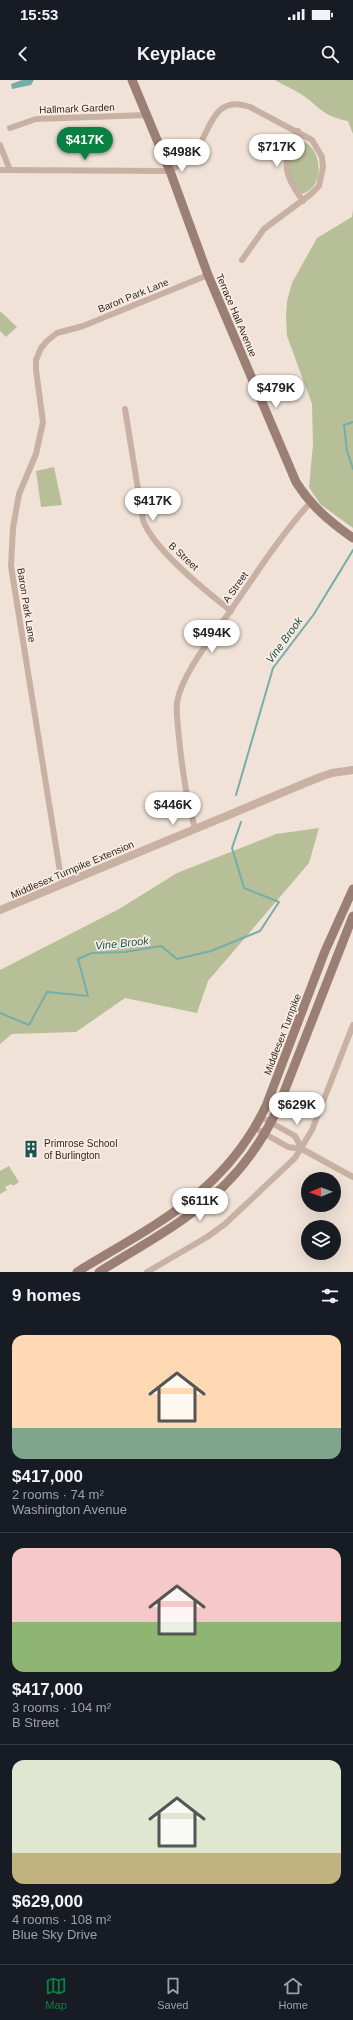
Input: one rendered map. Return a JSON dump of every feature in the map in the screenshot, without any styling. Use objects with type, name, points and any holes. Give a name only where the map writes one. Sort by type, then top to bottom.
[{"type":"main road","name":"Terrace Hall Avenue","points":[[132,80],[170,171],[208,275],[288,466],[296,482],[310,503],[353,538]]},
{"type":"main road","name":"Middlesex Turnpike","points":[[76,1272],[198,1195],[224,1170],[243,1147],[261,1117],[327,945],[353,889]]},
{"type":"main road","points":[[99,1272],[206,1204],[233,1179],[253,1154],[271,1122],[353,916]]},
{"type":"street","points":[[0,170],[170,171],[188,159],[219,110],[233,103],[242,104],[298,131],[312,140],[318,147],[324,167],[319,186],[303,201],[264,229],[242,260]]},
{"type":"street","name":"Hallmark Garden","points":[[10,128],[36,119],[147,115]]},
{"type":"street","points":[[298,131],[288,153],[286,171],[290,182],[303,201]]},
{"type":"street","points":[[0,144],[10,170]]},
{"type":"street","name":"Baron Park Lane","points":[[62,884],[11,566],[13,528],[19,494],[36,454],[43,422],[36,360],[46,341],[57,333],[82,326],[208,275]]},
{"type":"street","name":"B Street","points":[[125,408],[143,520],[147,531],[158,545],[210,594],[231,611]]},
{"type":"street","name":"A Street","points":[[195,828],[187,792],[180,748],[177,716],[178,701],[189,672],[289,528],[310,503]]},
{"type":"street","name":"Middlesex Turnpike Extension","points":[[0,910],[320,777],[353,770]]},
{"type":"street","points":[[147,1272],[207,1237],[225,1224],[294,1158],[302,1148],[312,1130],[333,1081],[353,1025]]},
{"type":"street","points":[[261,1117],[295,1136],[302,1148]]},
{"type":"street","points":[[255,1128],[288,1147],[302,1148],[352,1177]]},
{"type":"green space","points":[[275,80],[353,80],[353,134],[348,121],[335,118],[326,113],[304,96]]},
{"type":"green space","points":[[299,140],[307,143],[313,149],[317,157],[318,166],[318,175],[315,183],[310,190],[302,194],[289,177],[289,153]]},
{"type":"green space","points":[[353,210],[353,528],[320,504],[309,487],[313,444],[312,404],[287,336],[286,318],[287,301],[292,283],[317,238],[352,217]]},
{"type":"green space","points":[[0,311],[17,327],[6,337],[0,331]]},
{"type":"green space","points":[[54,467],[62,505],[41,507],[36,471]]},
{"type":"green space","points":[[319,828],[309,863],[208,981],[197,1013],[125,998],[76,1032],[12,1034],[0,1044],[0,970],[119,909],[177,873],[276,834]]},
{"type":"green space","points":[[9,1166],[19,1182],[13,1186],[11,1184],[5,1187],[7,1190],[0,1194],[0,1171]]},
{"type":"water","points":[[22,80],[34,80],[31,85],[12,89],[11,84]]},
{"type":"waterway","name":"Vine Brook","points":[[353,422],[344,425],[347,451],[353,469]]},
{"type":"waterway","name":"Vine Brook","points":[[236,795],[273,668],[314,614],[353,550]]},
{"type":"waterway","name":"Vine Brook","points":[[0,1013],[29,1025],[47,992],[88,996],[78,959],[92,953],[125,952],[161,946],[177,959],[211,951],[260,931],[279,902],[244,888],[232,848],[241,822]]},
{"type":"place","name":"Primrose School of Burlington","points":[[31,1149]]}]
